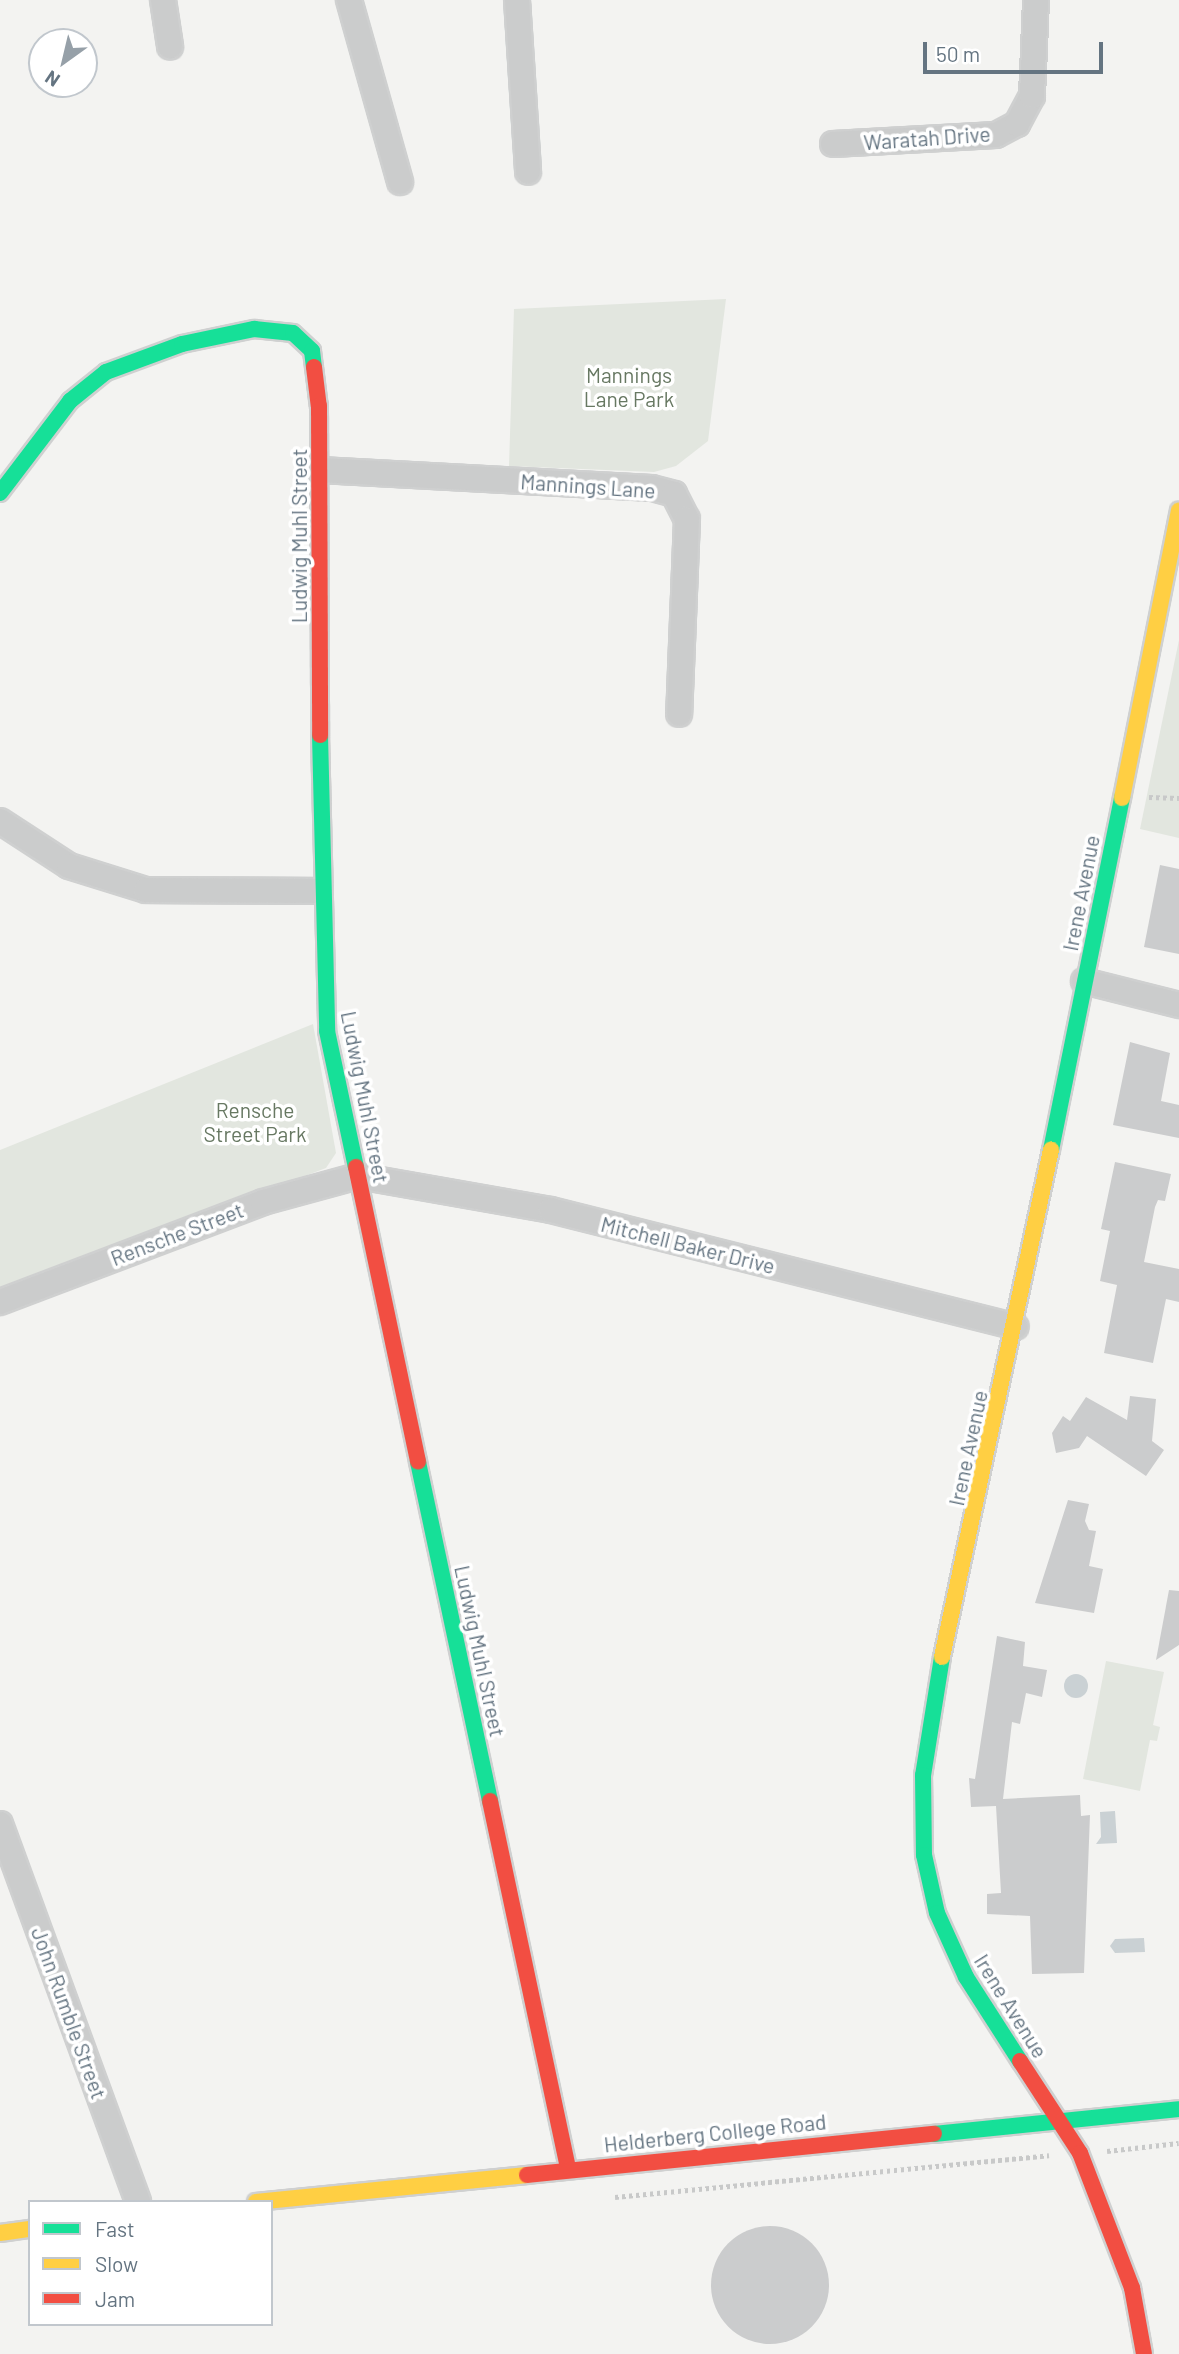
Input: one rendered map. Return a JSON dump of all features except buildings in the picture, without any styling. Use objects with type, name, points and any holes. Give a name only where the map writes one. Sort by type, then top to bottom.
[{"type":"street","points":[[163,0],[170,46]]},
{"type":"street","points":[[349,0],[400,182]]},
{"type":"street","points":[[517,0],[528,173]]},
{"type":"street","name":"Waratah Drive","points":[[833,144],[996,135],[1017,124],[1032,96],[1035,0]]},
{"type":"street","name":"Ludwig Muhl Street","points":[[3,481],[70,401],[106,372],[182,344],[254,329],[293,333],[312,351],[320,470],[320,891],[327,1031],[568,2169]]},
{"type":"street","name":"Mannings Lane","points":[[320,470],[652,488],[674,494],[687,519],[679,714]]},
{"type":"street","name":"Irene Avenue","points":[[1144,2354],[1138,2309],[1111,2228],[1080,2153],[966,1978],[937,1913],[924,1855],[923,1775],[932,1704],[1016,1327],[1179,511]]},
{"type":"street","points":[[0,821],[69,866],[146,890],[320,891]]},
{"type":"street","points":[[1084,981],[1179,1005]]},
{"type":"street","name":"Rensche Street","points":[[0,1302],[263,1202],[358,1176]]},
{"type":"street","name":"Mitchell Baker Drive","points":[[358,1176],[551,1210],[1016,1327]]},
{"type":"street","name":"John Rumble Street","points":[[0,1824],[8,1867],[137,2200]]},
{"type":"street","name":"Helderberg College Road","points":[[273,2200],[1179,2109]]},
{"type":"street","points":[[0,2233],[28,2229]]},
{"type":"path","points":[[1101,2151],[1179,2143]]},
{"type":"path","points":[[602,2198],[1058,2154]]},
{"type":"green space","name":"Mannings Lane Park","points":[[726,299],[708,441],[676,466],[654,472],[509,466],[514,309]]},
{"type":"green space","points":[[1179,640],[1179,838],[1140,829]]},
{"type":"green space","name":"Rensche Street Park","points":[[313,1024],[336,1153],[326,1168],[0,1291],[0,1150]]},
{"type":"green space","points":[[1106,1661],[1164,1672],[1153,1725],[1160,1727],[1157,1741],[1150,1740],[1140,1791],[1083,1779]]},
{"type":"shaded area","points":[[1076,1674],[1085,1677],[1088,1686],[1085,1695],[1076,1698],[1067,1695],[1064,1686],[1067,1677]]},
{"type":"shaded area","points":[[1115,1811],[1117,1843],[1096,1844],[1101,1837],[1100,1812]]},
{"type":"shaded area","points":[[1144,1938],[1145,1952],[1115,1953],[1110,1946],[1115,1939]]},
{"type":"traffic: fast","points":[[0,493],[70,401],[106,372],[182,344],[254,329],[293,333],[312,351],[314,367]]},
{"type":"traffic: fast","points":[[320,735],[327,1031],[356,1167]]},
{"type":"traffic: fast","points":[[1051,1150],[1122,798]]},
{"type":"traffic: fast","points":[[418,1462],[490,1801]]},
{"type":"traffic: fast","points":[[942,1657],[923,1775],[924,1855],[937,1913],[966,1977],[1020,2061]]},
{"type":"traffic: fast","points":[[934,2134],[1179,2109]]},
{"type":"traffic: slow","points":[[1122,798],[1179,511]]},
{"type":"traffic: slow","points":[[942,1657],[1051,1150]]},
{"type":"traffic: slow","points":[[273,2200],[527,2175]]},
{"type":"traffic: slow","points":[[0,2233],[28,2229]]},
{"type":"traffic: jam","points":[[314,367],[319,406],[320,735]]},
{"type":"traffic: jam","points":[[356,1167],[418,1462]]},
{"type":"traffic: jam","points":[[490,1801],[568,2169]]},
{"type":"traffic: jam","points":[[1020,2061],[1080,2153],[1132,2288],[1144,2354]]},
{"type":"traffic: jam","points":[[527,2175],[934,2134]]}]
